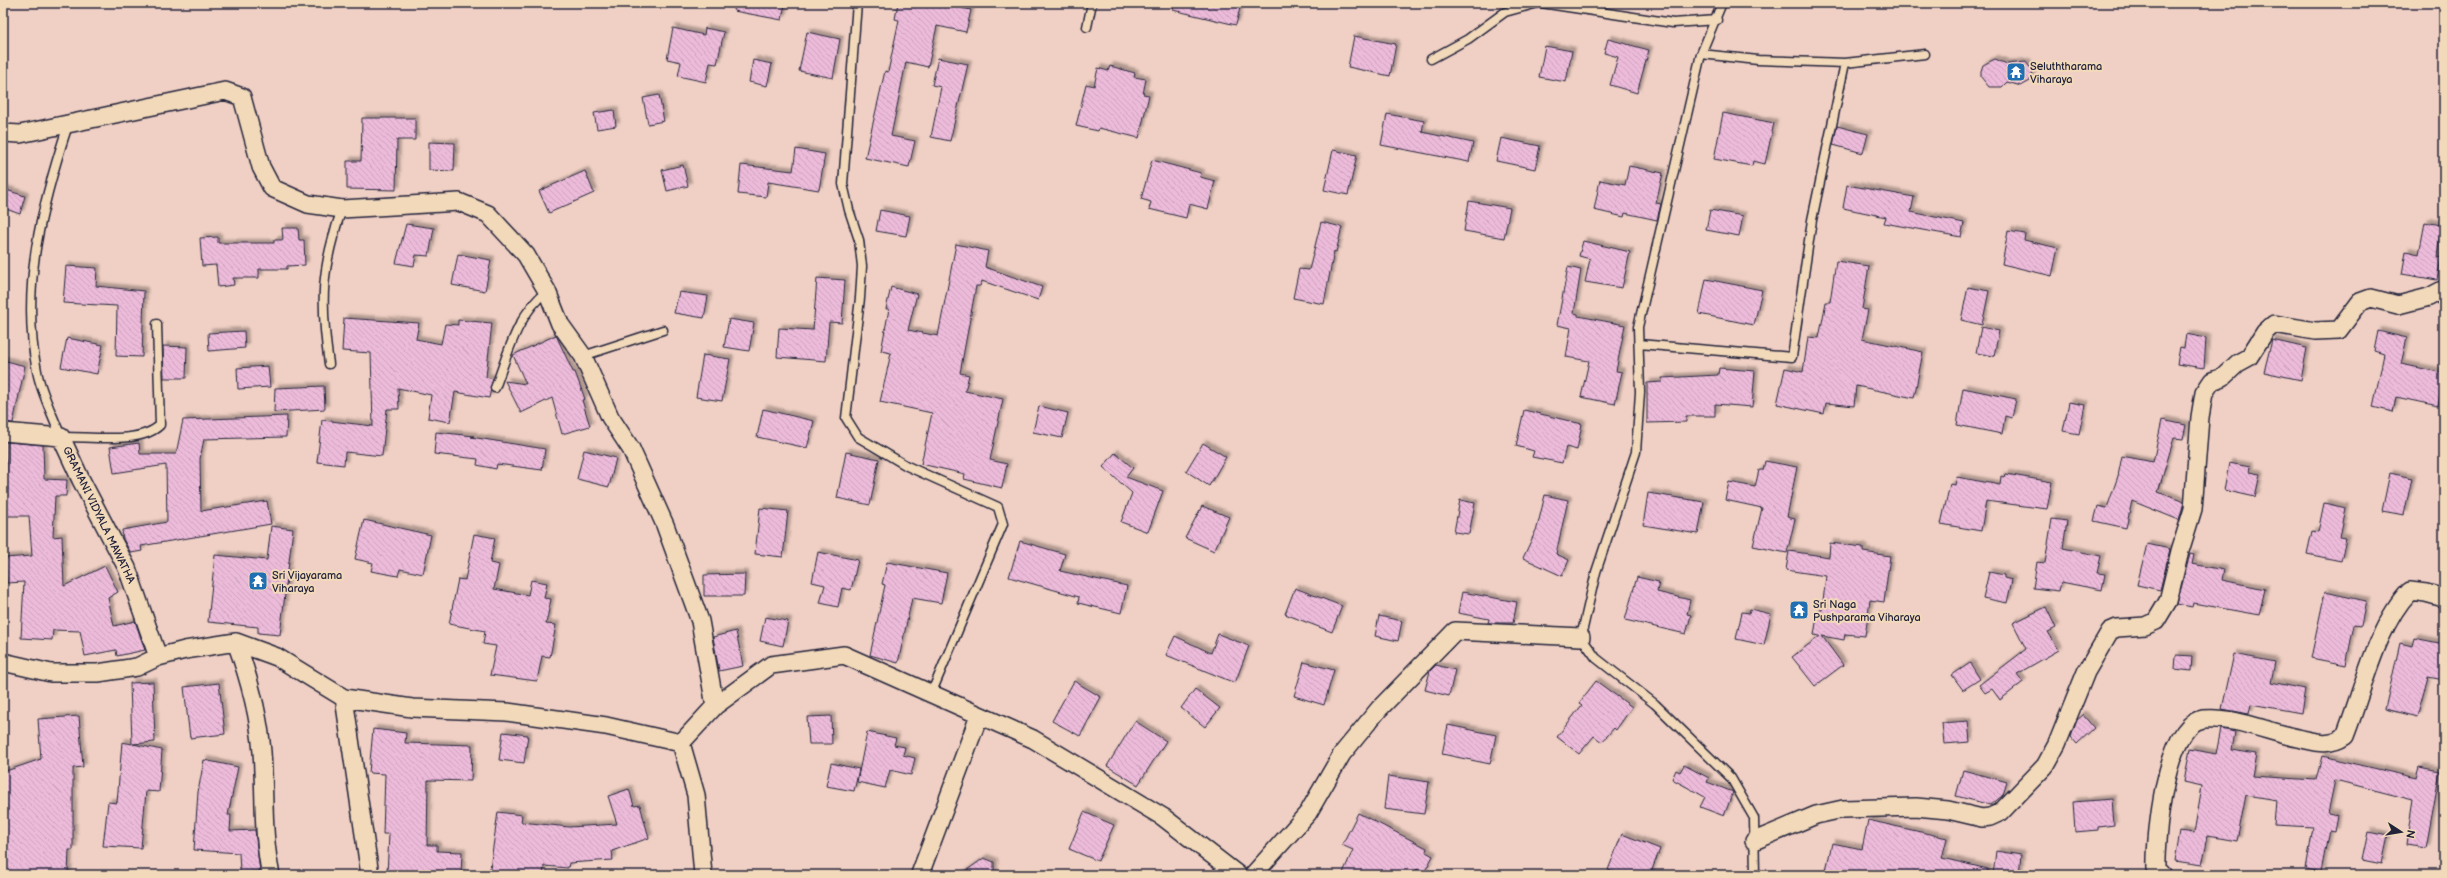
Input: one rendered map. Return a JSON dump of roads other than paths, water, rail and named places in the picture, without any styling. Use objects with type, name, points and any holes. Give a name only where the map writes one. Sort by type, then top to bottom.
[{"type":"street","points":[[3,133],[20,134],[68,125],[225,91],[242,97],[261,167],[272,188],[308,204],[342,209],[459,202],[488,214],[526,255],[547,291],[560,324],[583,356],[610,417],[631,449],[665,525],[684,575],[705,641],[715,706]]},
{"type":"street","points":[[1754,841],[1816,815],[1843,809],[1916,807],[1948,810],[1982,818],[1990,818],[2001,812],[2045,766],[2057,744],[2086,672],[2110,631],[2117,628],[2145,626],[2156,621],[2168,601],[2180,551],[2193,509],[2200,417],[2204,393],[2212,381],[2223,378],[2238,363],[2249,358],[2265,332],[2274,324],[2315,331],[2339,330],[2360,302],[2371,298],[2398,305],[2429,297],[2444,289]]},
{"type":"street","name":"GRAMANI VIDYALA MAWATHA","points":[[3,432],[61,436],[81,480],[127,568],[158,656]]},
{"type":"street","points":[[2162,875],[2156,869],[2155,856],[2162,793],[2174,751],[2188,728],[2201,720],[2220,719],[2314,741],[2334,743],[2345,736],[2379,642],[2397,604],[2410,591],[2426,593],[2444,598]]},
{"type":"street","points":[[1252,875],[1308,813],[1342,754],[1379,709],[1455,631],[1581,637]]},
{"type":"street","points":[[3,662],[51,674],[98,673],[137,667],[158,656],[236,642],[277,657],[344,698],[412,708],[508,712],[606,726],[681,743]]},
{"type":"street","points":[[236,642],[250,679],[262,751],[267,857],[271,875]]},
{"type":"street","points":[[681,743],[715,706],[771,665],[844,655],[1033,740],[1163,817],[1238,875]]},
{"type":"street","points":[[344,698],[370,875]]},
{"type":"street","points":[[920,874],[978,716]]},
{"type":"street","points":[[681,743],[696,795],[704,875]]},
{"type":"lane","points":[[857,3],[843,184],[858,240],[862,266],[860,298],[846,418],[858,437],[907,466],[998,507],[1003,524],[931,694]]},
{"type":"lane","points":[[1086,27],[1092,3]]},
{"type":"lane","points":[[1431,59],[1468,39],[1505,12],[1538,3]]},
{"type":"lane","points":[[1541,3],[1673,23],[1717,20]]},
{"type":"lane","points":[[1722,3],[1717,20],[1701,54],[1638,327],[1640,392],[1636,452],[1596,572],[1581,637],[1596,658],[1655,704],[1732,778],[1754,818],[1755,875]]},
{"type":"lane","points":[[1701,54],[1758,60],[1845,62],[1925,54]]},
{"type":"lane","points":[[1639,344],[1792,357],[1812,220],[1845,62]]},
{"type":"lane","points":[[68,125],[49,184],[33,264],[32,329],[37,372],[61,436],[130,438],[153,432],[160,425],[157,324]]},
{"type":"lane","points":[[329,364],[323,324],[324,273],[331,241],[342,209]]},
{"type":"lane","points":[[495,388],[526,313],[534,301],[547,291]]},
{"type":"lane","points":[[583,356],[663,330]]},
{"type":"place","name":"Seluththarama Viharaya","points":[[2016,72]]},
{"type":"place","name":"Sri Vijayarama Viharaya","points":[[258,581]]},
{"type":"place","name":"Sri Naga Pushparama Viharaya","points":[[1799,610]]}]
